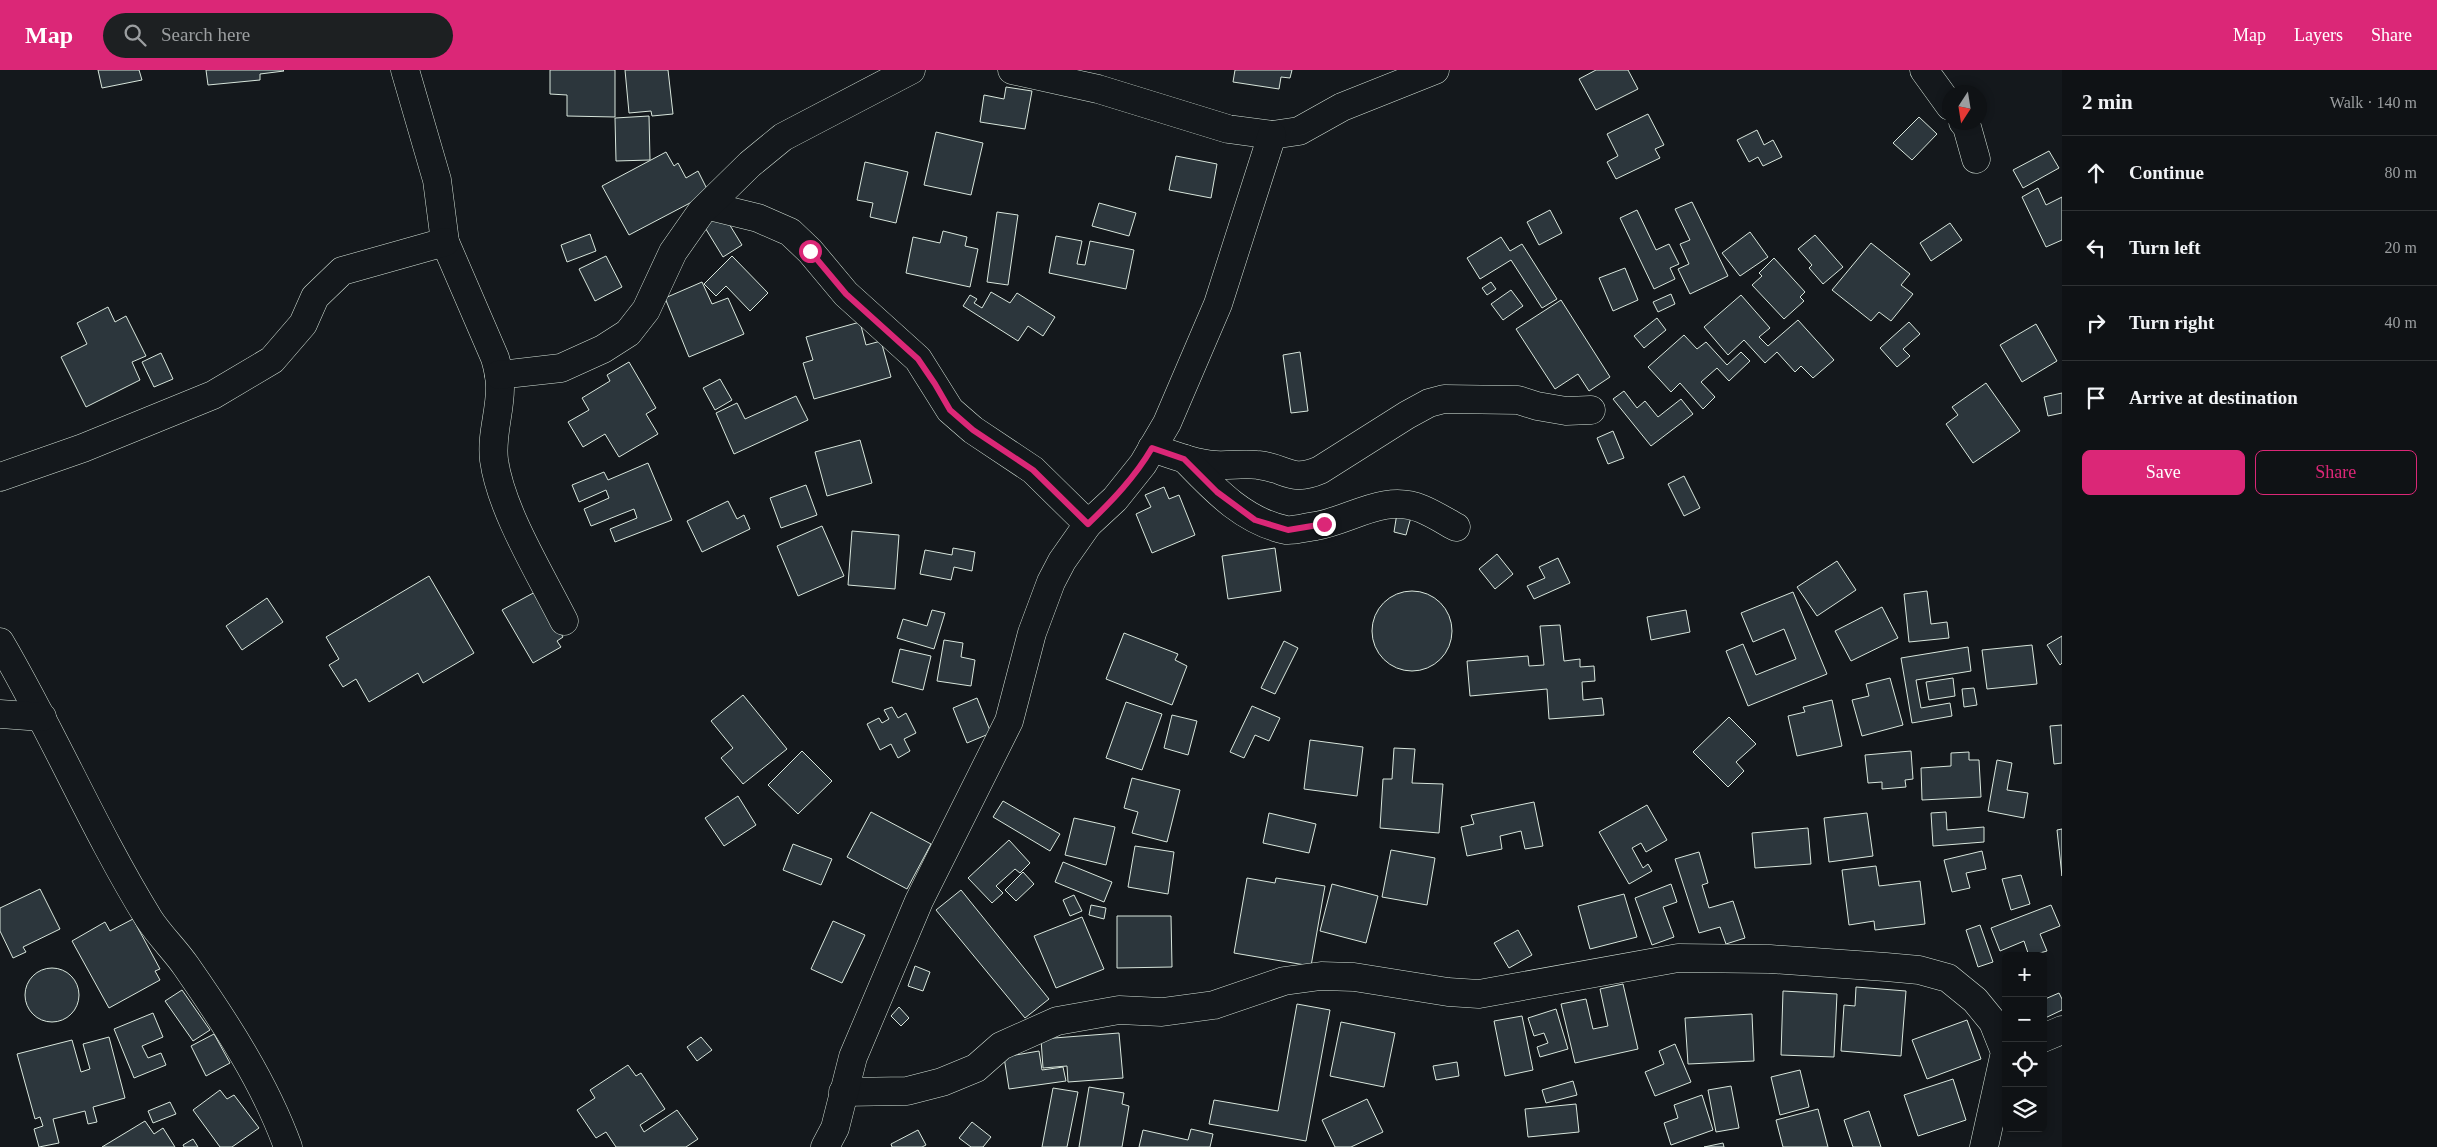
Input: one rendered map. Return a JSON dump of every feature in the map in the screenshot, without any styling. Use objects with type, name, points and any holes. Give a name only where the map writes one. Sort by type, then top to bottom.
[{"type":"street","points":[[405,70],[437,180],[445,242],[495,358],[499,375],[500,390],[493,438],[494,462],[510,514],[564,621]]},
{"type":"street","points":[[499,375],[561,368],[604,349],[628,333],[646,310],[673,252],[709,206],[750,164],[783,137],[911,70]]},
{"type":"street","points":[[1012,70],[1098,89],[1228,129],[1272,135],[1299,131],[1342,107],[1435,70]]},
{"type":"street","points":[[1924,70],[1930,82],[1942,96]]},
{"type":"street","points":[[1968,130],[1976,160]]},
{"type":"street","points":[[825,1147],[835,1128],[853,1057],[919,902],[1009,720],[1032,633],[1051,582],[1062,561],[1088,524],[1114,499],[1143,464],[1167,423],[1218,304],[1272,135]]},
{"type":"street","points":[[709,206],[758,218],[790,232],[810,251],[846,294],[918,359],[950,410],[973,430],[1033,470],[1088,524]]},
{"type":"street","points":[[0,477],[83,448],[213,395],[272,360],[302,324],[315,297],[342,271],[445,242]]},
{"type":"street","points":[[1152,448],[1184,459],[1215,464],[1258,465],[1276,468],[1294,476],[1305,476],[1320,470],[1407,415],[1429,403],[1444,399],[1518,400],[1537,406],[1566,410],[1591,410]]},
{"type":"street","points":[[1184,459],[1217,492],[1255,520],[1288,530],[1324,524],[1374,507],[1398,504],[1421,508],[1456,527]]},
{"type":"street","points":[[0,642],[42,717],[127,882],[151,921],[186,966],[238,1047],[278,1118],[288,1147]]},
{"type":"street","points":[[0,714],[42,717]]},
{"type":"street","points":[[843,1092],[908,1091],[942,1082],[976,1068],[1001,1046],[1056,1021],[1119,1010],[1162,1012],[1214,1005],[1284,981],[1321,976],[1354,977],[1448,992],[1479,994],[1678,958],[1770,959],[1919,970],[1948,978],[1975,1000],[1993,1022],[2002,1044]]},
{"type":"street","points":[[2047,1036],[2062,1030]]},
{"type":"street","points":[[1984,1147],[2002,1066]]},
{"type":"building","points":[[98,70],[139,70],[142,80],[102,88]]},
{"type":"building","points":[[206,70],[284,71],[260,74],[260,80],[208,85]]},
{"type":"building","points":[[550,70],[615,70],[615,117],[567,116],[567,95],[550,94]]},
{"type":"building","points":[[625,70],[668,70],[673,114],[652,116],[651,111],[629,113]]},
{"type":"building","points":[[1235,70],[1292,70],[1290,78],[1281,77],[1279,89],[1233,82]]},
{"type":"building","points":[[1596,70],[1628,70],[1638,89],[1596,110],[1579,79]]},
{"type":"building","points":[[1006,87],[1032,91],[1025,129],[980,122],[984,95],[1004,99]]},
{"type":"building","points":[[1648,114],[1664,145],[1655,149],[1660,158],[1616,179],[1607,162],[1618,156],[1607,134]]},
{"type":"building","points":[[649,116],[650,160],[616,161],[615,118]]},
{"type":"building","points":[[1919,117],[1937,134],[1912,160],[1893,143]]},
{"type":"building","points":[[1757,130],[1764,145],[1773,140],[1782,157],[1763,166],[1758,157],[1749,162],[1737,140]]},
{"type":"building","points":[[936,132],[983,143],[971,195],[924,185]]},
{"type":"building","points":[[2049,151],[2059,168],[2023,188],[2013,170]]},
{"type":"building","points":[[666,152],[674,166],[678,163],[686,178],[698,171],[709,193],[629,235],[602,186]]},
{"type":"building","points":[[1176,156],[1217,164],[1211,198],[1169,190]]},
{"type":"building","points":[[865,162],[908,172],[896,223],[870,217],[873,203],[857,200]]},
{"type":"building","points":[[2038,188],[2046,205],[2062,197],[2062,240],[2046,247],[2022,197]]},
{"type":"building","points":[[1692,202],[1728,276],[1690,294],[1678,269],[1689,264],[1680,244],[1690,240],[1675,209]]},
{"type":"building","points":[[1099,203],[1136,213],[1129,236],[1092,226]]},
{"type":"building","points":[[1550,210],[1562,233],[1539,245],[1527,222]]},
{"type":"building","points":[[1637,210],[1656,250],[1669,244],[1679,264],[1670,268],[1675,279],[1654,289],[1620,218]]},
{"type":"building","points":[[997,212],[1018,215],[1008,285],[987,282]]},
{"type":"building","points":[[723,214],[742,245],[723,257],[704,226]]},
{"type":"building","points":[[1950,223],[1962,240],[1931,261],[1920,243]]},
{"type":"building","points":[[943,231],[967,237],[965,246],[978,249],[970,287],[906,273],[913,237],[940,243]]},
{"type":"building","points":[[1750,232],[1768,257],[1740,276],[1722,253]]},
{"type":"building","points":[[590,234],[596,251],[567,262],[561,245]]},
{"type":"building","points":[[1815,235],[1843,267],[1823,284],[1809,268],[1812,265],[1798,249]]},
{"type":"building","points":[[1056,236],[1082,241],[1077,264],[1085,265],[1090,241],[1134,250],[1126,289],[1049,273]]},
{"type":"building","points":[[1501,237],[1510,251],[1522,244],[1557,299],[1542,308],[1511,260],[1480,279],[1467,258]]},
{"type":"building","points":[[1871,243],[1910,274],[1901,285],[1913,294],[1891,321],[1879,312],[1871,321],[1832,290]]},
{"type":"building","points":[[606,256],[622,287],[595,301],[579,269]]},
{"type":"building","points":[[732,256],[768,293],[750,311],[726,286],[716,296],[704,284]]},
{"type":"building","points":[[1774,258],[1805,292],[1800,297],[1804,301],[1784,319],[1752,285],[1762,276],[1759,273]]},
{"type":"building","points":[[1625,268],[1638,300],[1613,311],[1599,278]]},
{"type":"building","points":[[702,282],[712,304],[728,298],[744,334],[689,357],[665,298]]},
{"type":"building","points":[[1491,282],[1496,289],[1487,295],[1482,288]]},
{"type":"building","points":[[1511,290],[1523,306],[1503,320],[1491,304]]},
{"type":"building","points":[[991,292],[1010,303],[1017,293],[1055,317],[1043,336],[1028,326],[1018,341],[963,306],[970,295],[977,299],[974,303],[982,308]]},
{"type":"building","points":[[1671,294],[1675,304],[1658,312],[1653,302]]},
{"type":"building","points":[[1741,295],[1770,328],[1759,337],[1768,346],[1798,320],[1834,360],[1813,378],[1801,366],[1795,372],[1777,352],[1765,363],[1744,340],[1728,355],[1704,327]]},
{"type":"building","points":[[1561,300],[1610,377],[1589,391],[1578,374],[1555,389],[1516,329]]},
{"type":"building","points":[[108,307],[115,322],[126,316],[146,356],[132,362],[140,380],[86,407],[61,357],[87,344],[77,323]]},
{"type":"building","points":[[1657,318],[1666,330],[1644,348],[1634,336]]},
{"type":"building","points":[[860,322],[866,345],[881,341],[891,377],[814,399],[803,363],[813,360],[806,337]]},
{"type":"building","points":[[1909,322],[1920,334],[1903,349],[1910,356],[1897,367],[1880,348]]},
{"type":"building","points":[[2036,324],[2057,361],[2022,382],[2000,345]]},
{"type":"building","points":[[1684,335],[1697,349],[1706,342],[1727,365],[1741,352],[1750,361],[1729,381],[1717,368],[1701,382],[1715,397],[1703,409],[1680,383],[1671,392],[1648,367]]},
{"type":"building","points":[[1300,352],[1308,411],[1291,413],[1283,355]]},
{"type":"building","points":[[161,353],[173,379],[154,387],[142,362]]},
{"type":"building","points":[[629,362],[656,408],[646,414],[658,434],[619,457],[605,434],[583,447],[568,422],[589,410],[582,398],[610,381],[607,375]]},
{"type":"building","points":[[720,379],[732,400],[715,410],[703,388]]},
{"type":"building","points":[[1986,383],[2020,431],[1973,463],[1946,424],[1958,415],[1952,407]]},
{"type":"building","points":[[1624,391],[1637,408],[1645,401],[1658,417],[1681,399],[1693,414],[1651,446],[1613,399]]},
{"type":"building","points":[[2062,393],[2062,413],[2048,416],[2044,397]]},
{"type":"building","points":[[796,396],[808,420],[734,454],[716,413],[737,403],[745,419]]},
{"type":"building","points":[[1613,431],[1624,458],[1608,464],[1597,438]]},
{"type":"building","points":[[860,440],[872,483],[827,496],[815,452]]},
{"type":"building","points":[[648,463],[672,520],[615,542],[610,529],[637,518],[634,509],[591,526],[584,509],[609,498],[606,490],[579,502],[572,485],[604,472],[608,480]]},
{"type":"building","points":[[1684,476],[1700,508],[1684,516],[1668,484]]},
{"type":"building","points":[[806,485],[817,515],[781,528],[770,498]]},
{"type":"building","points":[[1164,487],[1169,499],[1179,495],[1195,535],[1152,553],[1136,514],[1151,507],[1145,495]]},
{"type":"building","points":[[728,501],[737,519],[744,515],[750,529],[702,552],[687,521]]},
{"type":"building","points":[[1397,513],[1411,517],[1406,535],[1394,532]]},
{"type":"building","points":[[822,526],[844,576],[798,596],[777,546]]},
{"type":"building","points":[[852,531],[899,535],[895,589],[848,585]]},
{"type":"building","points":[[953,548],[975,552],[972,571],[954,567],[951,580],[920,574],[925,550],[952,555]]},
{"type":"building","points":[[1275,548],[1281,591],[1228,599],[1222,556]]},
{"type":"building","points":[[1497,554],[1513,574],[1495,589],[1479,569]]},
{"type":"building","points":[[1558,558],[1570,583],[1534,599],[1527,586],[1545,578],[1539,567]]},
{"type":"building","points":[[1837,561],[1856,590],[1817,616],[1797,587]]},
{"type":"building","points":[[429,576],[474,653],[423,683],[418,673],[369,702],[356,679],[343,687],[329,665],[339,659],[326,637]]},
{"type":"building","points":[[537,591],[563,637],[557,641],[561,647],[533,663],[502,610]]},
{"type":"building","points":[[1412,591],[1427,594],[1440,603],[1449,616],[1452,631],[1449,646],[1440,659],[1427,668],[1412,671],[1397,668],[1384,659],[1375,646],[1372,631],[1375,616],[1384,603],[1397,594]]},
{"type":"building","points":[[1927,591],[1931,624],[1947,622],[1949,638],[1909,642],[1904,594]]},
{"type":"building","points":[[1793,592],[1827,674],[1748,706],[1726,651],[1743,644],[1756,675],[1796,659],[1784,629],[1753,642],[1741,613]]},
{"type":"building","points":[[267,598],[283,622],[242,650],[226,626]]},
{"type":"building","points":[[1882,607],[1898,638],[1851,661],[1835,631]]},
{"type":"building","points":[[932,610],[945,613],[934,649],[897,638],[903,619],[927,626]]},
{"type":"building","points":[[1686,610],[1690,632],[1651,640],[1647,617]]},
{"type":"building","points":[[1560,625],[1564,661],[1580,659],[1580,667],[1594,666],[1595,681],[1582,682],[1583,700],[1602,698],[1604,715],[1549,719],[1547,689],[1470,696],[1467,661],[1528,656],[1529,666],[1544,665],[1540,626]]},
{"type":"building","points":[[1124,633],[1178,654],[1175,660],[1187,666],[1172,705],[1106,679]]},
{"type":"building","points":[[2062,636],[2062,663],[2060,665],[2047,645]]},
{"type":"building","points":[[944,640],[963,643],[961,657],[975,660],[971,686],[937,681]]},
{"type":"building","points":[[1284,641],[1298,648],[1275,694],[1261,688]]},
{"type":"building","points":[[2032,645],[2037,684],[1987,689],[1982,650]]},
{"type":"building","points":[[1968,647],[1971,671],[1916,680],[1921,708],[1950,703],[1952,716],[1912,723],[1901,658]]},
{"type":"building","points":[[900,649],[931,656],[923,690],[892,682]]},
{"type":"building","points":[[1890,678],[1903,725],[1862,736],[1852,700],[1869,696],[1866,684]]},
{"type":"building","points":[[1953,678],[1955,696],[1929,700],[1926,682]]},
{"type":"building","points":[[1974,688],[1977,705],[1964,707],[1962,689]]},
{"type":"building","points":[[743,695],[787,749],[743,784],[721,758],[733,748],[711,721]]},
{"type":"building","points":[[977,698],[991,733],[967,743],[953,708]]},
{"type":"building","points":[[1832,700],[1842,746],[1797,756],[1788,716],[1805,712],[1803,707]]},
{"type":"building","points":[[1126,702],[1162,714],[1142,770],[1106,758]]},
{"type":"building","points":[[1252,706],[1280,718],[1269,741],[1255,735],[1244,758],[1230,752]]},
{"type":"building","points":[[892,707],[898,718],[906,713],[916,733],[904,739],[910,751],[898,758],[891,744],[880,750],[867,724],[879,718],[882,723],[889,719],[884,710]]},
{"type":"building","points":[[1172,715],[1197,721],[1188,755],[1164,748]]},
{"type":"building","points":[[1729,717],[1756,744],[1736,762],[1744,771],[1728,787],[1693,752]]},
{"type":"building","points":[[2062,725],[2062,763],[2054,764],[2050,726]]},
{"type":"building","points":[[1310,740],[1363,747],[1357,796],[1304,789]]},
{"type":"building","points":[[1394,748],[1415,749],[1412,783],[1443,784],[1439,833],[1380,828],[1383,779],[1392,779]]},
{"type":"building","points":[[802,751],[832,781],[798,814],[768,785]]},
{"type":"building","points":[[1911,751],[1913,779],[1905,780],[1906,787],[1882,789],[1882,782],[1868,783],[1865,755]]},
{"type":"building","points":[[1969,752],[1969,760],[1979,760],[1981,797],[1922,800],[1921,768],[1951,766],[1951,753]]},
{"type":"building","points":[[1997,760],[2012,763],[2007,790],[2028,793],[2024,818],[1988,811]]},
{"type":"building","points":[[1132,778],[1180,790],[1167,842],[1132,833],[1138,812],[1124,808]]},
{"type":"building","points":[[738,796],[756,825],[724,846],[705,818]]},
{"type":"building","points":[[1003,801],[1060,834],[1050,851],[993,817]]},
{"type":"building","points":[[1534,802],[1543,846],[1525,849],[1521,831],[1500,836],[1502,849],[1467,856],[1461,827],[1474,824],[1471,815]]},
{"type":"building","points":[[1647,805],[1667,840],[1646,852],[1641,843],[1632,848],[1643,868],[1648,864],[1652,871],[1629,884],[1599,832]]},
{"type":"building","points":[[871,812],[931,844],[907,889],[847,857]]},
{"type":"building","points":[[1946,812],[1947,830],[1984,827],[1984,842],[1933,846],[1931,813]]},
{"type":"building","points":[[1269,813],[1316,824],[1309,853],[1263,843]]},
{"type":"building","points":[[1867,813],[1873,856],[1829,862],[1824,818]]},
{"type":"building","points":[[1074,818],[1115,827],[1106,865],[1065,855]]},
{"type":"building","points":[[1808,828],[1811,864],[1755,868],[1752,833]]},
{"type":"building","points":[[2062,829],[2062,876],[2057,830]]},
{"type":"building","points":[[1009,840],[1030,863],[1020,873],[1015,869],[996,886],[1003,893],[992,903],[968,878]]},
{"type":"building","points":[[793,844],[832,859],[821,885],[783,870]]},
{"type":"building","points":[[1135,846],[1174,852],[1168,894],[1128,887]]},
{"type":"building","points":[[1391,850],[1435,858],[1427,905],[1382,897]]},
{"type":"building","points":[[1982,851],[1986,869],[1966,873],[1970,888],[1952,892],[1944,860]]},
{"type":"building","points":[[1699,852],[1708,883],[1702,885],[1709,908],[1733,901],[1745,938],[1726,944],[1720,927],[1699,933],[1675,859]]},
{"type":"building","points":[[1063,862],[1112,882],[1104,902],[1055,882]]},
{"type":"building","points":[[1876,866],[1879,886],[1920,881],[1925,924],[1875,930],[1874,921],[1849,925],[1842,870]]},
{"type":"building","points":[[1023,872],[1034,884],[1016,901],[1005,890]]},
{"type":"building","points":[[2021,875],[2030,904],[2011,910],[2002,879]]},
{"type":"building","points":[[1247,878],[1275,883],[1276,878],[1325,886],[1311,966],[1234,953]]},
{"type":"building","points":[[1332,884],[1378,896],[1366,943],[1320,931]]},
{"type":"building","points":[[1671,884],[1677,902],[1663,907],[1674,937],[1652,945],[1635,898]]},
{"type":"building","points":[[40,889],[60,929],[23,947],[26,952],[13,958],[0,931],[0,908]]},
{"type":"building","points":[[961,890],[1049,999],[1025,1018],[936,910]]},
{"type":"building","points":[[1624,894],[1637,937],[1590,949],[1578,906]]},
{"type":"building","points":[[1074,895],[1082,911],[1070,916],[1063,900]]},
{"type":"building","points":[[1091,905],[1106,908],[1104,919],[1089,915]]},
{"type":"building","points":[[2051,905],[2060,926],[2040,934],[2047,951],[2043,952],[2028,952],[2024,941],[2000,951],[1991,928]]},
{"type":"building","points":[[1117,916],[1171,916],[1172,967],[1117,968]]},
{"type":"building","points":[[1082,917],[1104,969],[1056,988],[1034,936]]},
{"type":"building","points":[[133,919],[160,969],[155,971],[160,980],[109,1008],[72,941],[105,922],[110,931]]},
{"type":"building","points":[[833,921],[865,935],[842,983],[811,969]]},
{"type":"building","points":[[1980,925],[1993,962],[1978,967],[1966,930]]},
{"type":"building","points":[[1518,930],[1532,955],[1509,968],[1494,943]]},
{"type":"building","points":[[915,966],[930,972],[923,991],[908,986]]},
{"type":"building","points":[[47,968],[57,968],[67,972],[75,980],[79,995],[75,1010],[67,1018],[57,1022],[47,1022],[37,1018],[29,1010],[25,1000],[25,990],[29,980],[37,972]]},
{"type":"building","points":[[1623,984],[1638,1049],[1575,1063],[1561,1004],[1586,999],[1593,1029],[1608,1026],[1600,989]]},
{"type":"building","points":[[1856,987],[1906,991],[1901,1056],[1841,1051],[1844,1005],[1855,1006]]},
{"type":"building","points":[[182,990],[210,1030],[193,1041],[165,1001]]},
{"type":"building","points":[[1783,991],[1837,994],[1834,1057],[1781,1055]]},
{"type":"building","points":[[2059,993],[2062,999],[2062,1010],[2047,1017],[2047,998]]},
{"type":"building","points":[[1297,1004],[1330,1010],[1306,1141],[1209,1124],[1214,1100],[1278,1111]]},
{"type":"building","points":[[899,1007],[909,1018],[901,1026],[891,1016]]},
{"type":"building","points":[[1556,1009],[1568,1049],[1540,1057],[1537,1047],[1548,1043],[1544,1033],[1534,1036],[1528,1018]]},
{"type":"building","points":[[153,1013],[163,1037],[142,1046],[148,1058],[161,1053],[166,1065],[134,1078],[114,1029]]},
{"type":"building","points":[[1752,1014],[1754,1061],[1688,1064],[1685,1018]]},
{"type":"building","points":[[1522,1016],[1533,1070],[1505,1076],[1494,1021]]},
{"type":"building","points":[[1967,1020],[1981,1059],[1927,1079],[1912,1040]]},
{"type":"building","points":[[1341,1022],[1395,1033],[1384,1087],[1330,1076]]},
{"type":"building","points":[[1119,1033],[1123,1078],[1068,1082],[1067,1066],[1043,1068],[1041,1039]]},
{"type":"building","points":[[214,1034],[230,1063],[206,1076],[191,1046]]},
{"type":"building","points":[[109,1037],[125,1098],[93,1107],[97,1122],[88,1124],[85,1111],[53,1119],[59,1143],[39,1147],[34,1129],[43,1126],[40,1117],[35,1119],[17,1054],[72,1040],[81,1072],[90,1069],[83,1044]]},
{"type":"building","points":[[701,1037],[712,1050],[697,1061],[687,1047]]},
{"type":"building","points":[[1675,1044],[1691,1082],[1655,1096],[1645,1072],[1664,1064],[1659,1051]]},
{"type":"building","points":[[1039,1051],[1042,1070],[1063,1067],[1066,1081],[1009,1089],[1004,1057]]},
{"type":"building","points":[[1457,1062],[1459,1076],[1436,1080],[1433,1066]]},
{"type":"building","points":[[628,1065],[636,1076],[641,1073],[665,1109],[640,1125],[644,1132],[677,1110],[698,1139],[686,1147],[616,1147],[606,1132],[596,1138],[577,1110],[595,1098],[590,1090]]},
{"type":"building","points":[[1800,1070],[1809,1107],[1780,1115],[1771,1077]]},
{"type":"building","points":[[1953,1079],[1966,1120],[1918,1136],[1904,1095]]},
{"type":"building","points":[[1573,1081],[1577,1095],[1546,1103],[1542,1090]]},
{"type":"building","points":[[1731,1086],[1739,1128],[1716,1132],[1708,1090]]},
{"type":"building","points":[[1089,1087],[1124,1093],[1122,1104],[1129,1106],[1122,1147],[1079,1147]]},
{"type":"building","points":[[1053,1088],[1078,1092],[1067,1147],[1042,1147]]},
{"type":"building","points":[[220,1090],[227,1099],[234,1095],[259,1128],[232,1147],[220,1147],[193,1110]]},
{"type":"building","points":[[1702,1095],[1713,1130],[1671,1145],[1664,1123],[1678,1118],[1674,1105]]},
{"type":"building","points":[[1367,1099],[1383,1132],[1351,1147],[1335,1147],[1322,1120]]},
{"type":"building","points":[[170,1102],[176,1114],[153,1123],[148,1111]]},
{"type":"building","points":[[1576,1104],[1579,1132],[1528,1137],[1525,1109]]},
{"type":"building","points":[[1818,1109],[1828,1147],[1783,1147],[1776,1120]]},
{"type":"building","points":[[1869,1111],[1881,1147],[1853,1147],[1844,1120]]},
{"type":"building","points":[[145,1121],[154,1134],[163,1128],[175,1147],[102,1147]]},
{"type":"building","points":[[972,1122],[991,1137],[983,1147],[971,1147],[959,1138]]},
{"type":"building","points":[[1191,1129],[1213,1134],[1210,1147],[1139,1147],[1143,1130],[1188,1140]]},
{"type":"building","points":[[918,1130],[926,1145],[922,1147],[892,1147],[891,1144]]},
{"type":"building","points":[[193,1139],[198,1147],[184,1147],[183,1145]]},
{"type":"building","points":[[1723,1143],[1724,1147],[1704,1147]]},
{"type":"route","points":[[810,251],[846,294],[918,359],[950,410],[973,430],[1033,470],[1088,524],[1114,499],[1143,464],[1152,448],[1184,459],[1217,492],[1255,520],[1288,530],[1324,524]]}]
